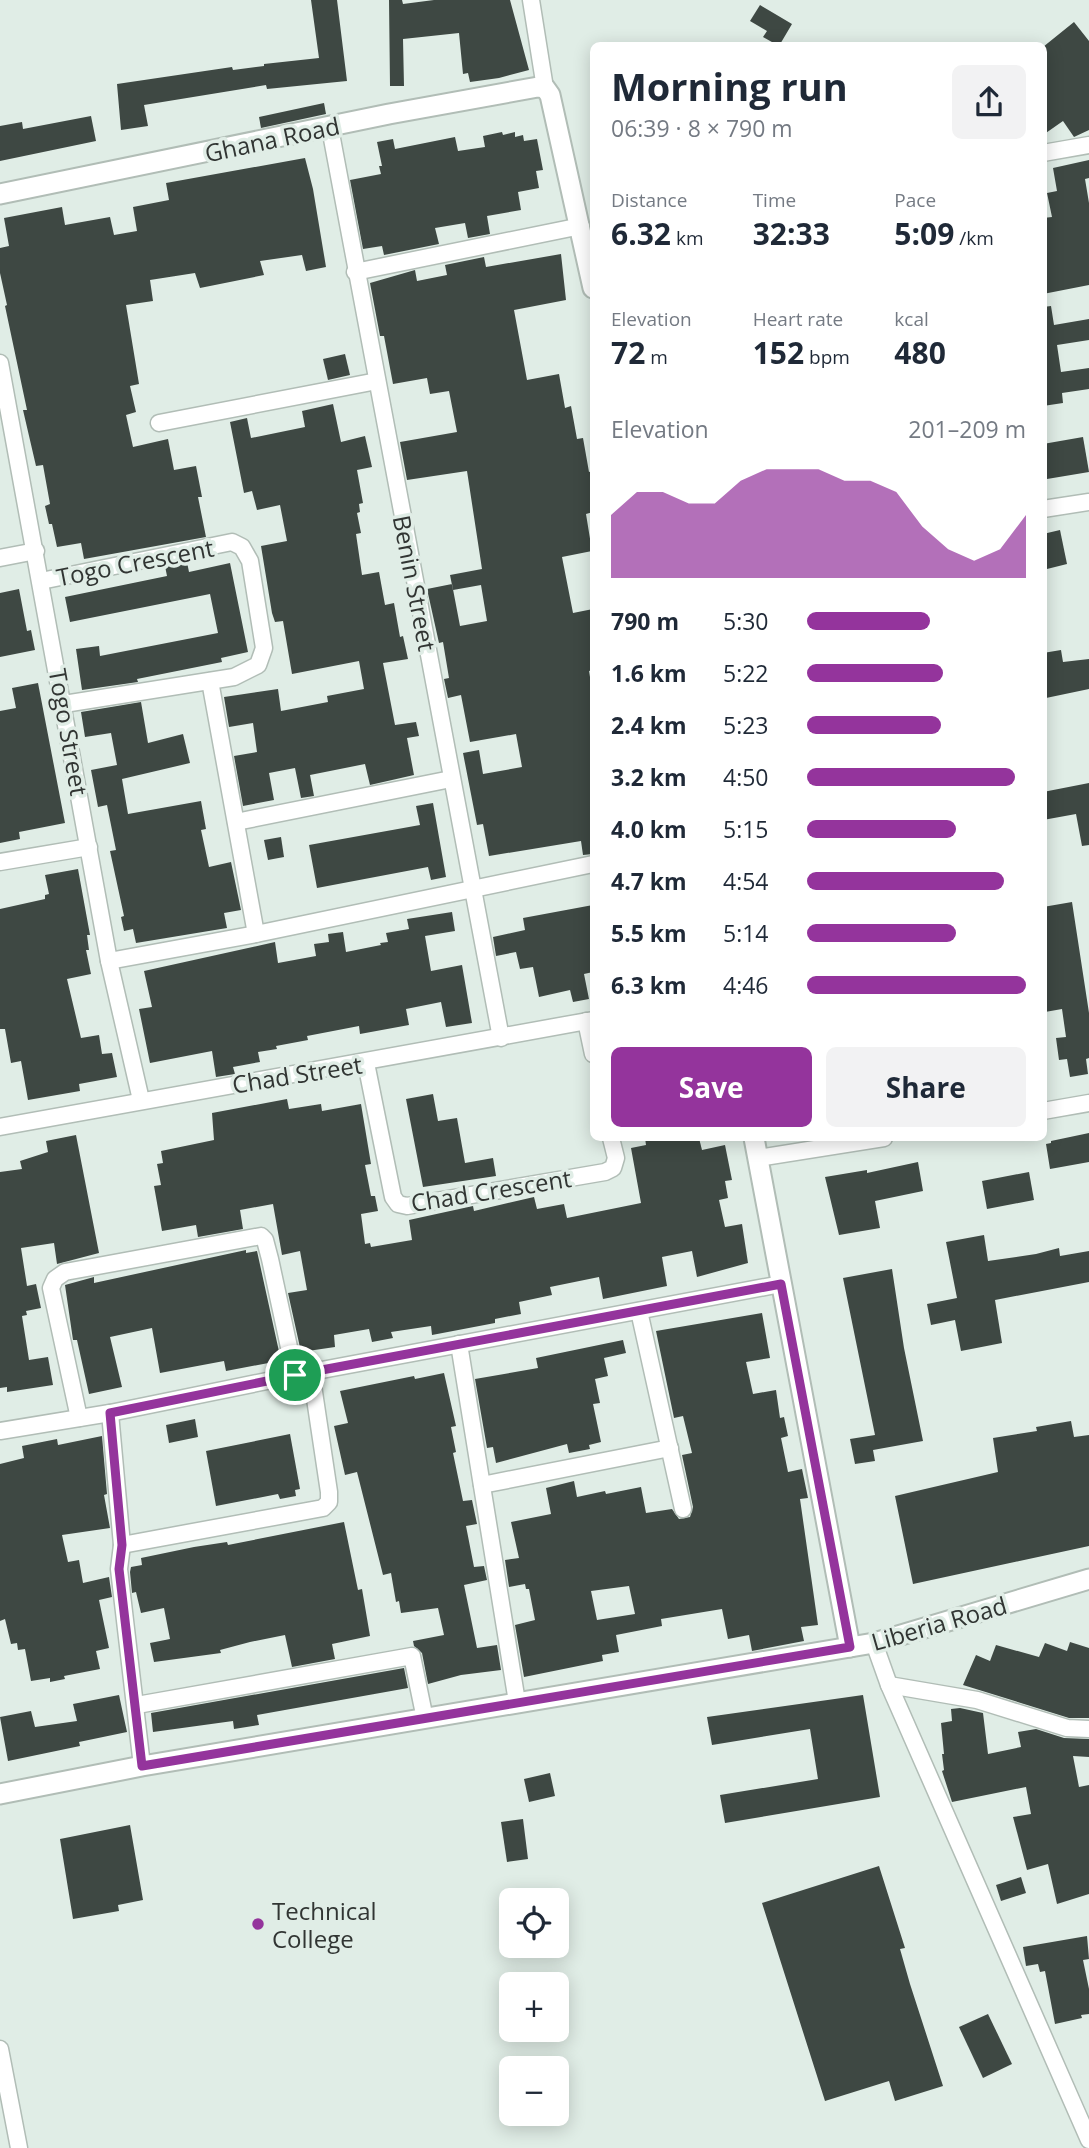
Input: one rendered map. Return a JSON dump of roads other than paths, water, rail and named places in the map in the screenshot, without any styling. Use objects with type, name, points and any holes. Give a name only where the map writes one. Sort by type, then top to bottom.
[{"type":"street","points":[[531,0],[545,88],[550,95],[590,272]]},
{"type":"street","name":"Ghana Road","points":[[0,194],[389,114],[537,87],[545,88]]},
{"type":"street","name":"Benin Street","points":[[330,128],[501,1038]]},
{"type":"street","points":[[1047,152],[1089,145]]},
{"type":"street","points":[[355,272],[581,226]]},
{"type":"street","name":"Togo Street","points":[[0,363],[110,961],[141,1100]]},
{"type":"street","points":[[159,423],[377,382]]},
{"type":"street","points":[[1047,508],[1089,502]]},
{"type":"street","name":"Togo Crescent","points":[[41,581],[232,542],[242,547],[250,561],[264,648],[258,665],[234,677],[64,704]]},
{"type":"street","points":[[0,558],[36,551]]},
{"type":"street","points":[[210,681],[256,934]]},
{"type":"street","points":[[236,822],[451,779]]},
{"type":"street","points":[[0,862],[89,847]]},
{"type":"street","points":[[110,961],[256,934],[590,865]]},
{"type":"street","name":"Chad Street","points":[[0,1127],[590,1021]]},
{"type":"street","name":"Chad Crescent","points":[[366,1063],[393,1197],[398,1204],[407,1206],[606,1172],[613,1168],[615,1158],[612,1141]]},
{"type":"street","points":[[1047,1110],[1089,1103]]},
{"type":"street","points":[[755,1141],[850,1647]]},
{"type":"street","points":[[758,1158],[865,1141]]},
{"type":"street","points":[[79,1418],[51,1288],[55,1279],[65,1272],[261,1236],[265,1240],[303,1374],[329,1492],[328,1502],[323,1508],[122,1545]]},
{"type":"street","points":[[0,1431],[110,1413],[781,1284]]},
{"type":"street","points":[[639,1311],[682,1509]]},
{"type":"street","points":[[459,1344],[517,1703]]},
{"type":"street","points":[[110,1413],[122,1545],[119,1569],[137,1705],[142,1766]]},
{"type":"street","points":[[482,1485],[670,1448]]},
{"type":"street","name":"Liberia Road","points":[[0,1794],[142,1766],[874,1643],[1089,1579]]},
{"type":"street","points":[[874,1643],[889,1685],[1088,2134]]},
{"type":"street","points":[[137,1705],[412,1656],[425,1719]]},
{"type":"street","points":[[889,1685],[977,1700],[1067,1728],[1089,1729]]},
{"type":"street","points":[[0,2049],[19,2148]]},
{"type":"place","name":"Technical College","points":[[258,1924]]}]
